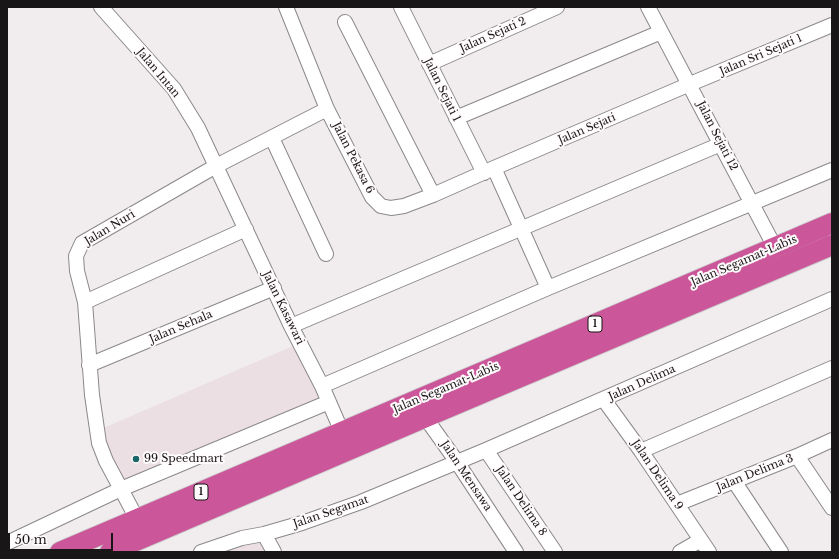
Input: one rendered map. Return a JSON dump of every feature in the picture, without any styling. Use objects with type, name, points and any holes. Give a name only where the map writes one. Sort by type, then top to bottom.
[{"type":"highway","name":"Jalan Segamat-Labis","points":[[110,552],[346,441],[832,223]]},
{"type":"highway","name":"Jalan Segamat-Labis","points":[[420,409],[785,266],[832,245]]},
{"type":"highway","name":"Jalan Segamat-Labis","points":[[60,552],[137,519],[346,441]]},
{"type":"street","name":"Jalan Intan","points":[[101,7],[174,89],[198,128],[216,166]]},
{"type":"street","name":"Jalan Pekasa 6","points":[[286,7],[327,109],[372,197],[382,206],[392,208],[404,206],[489,170]]},
{"type":"street","name":"Jalan Sejati 1","points":[[401,7],[456,118],[489,170],[521,228],[548,288]]},
{"type":"street","name":"Jalan Sejati 2","points":[[429,64],[557,7]]},
{"type":"street","name":"Jalan Sejati 12","points":[[648,7],[785,266]]},
{"type":"street","points":[[345,22],[433,195]]},
{"type":"street","name":"Jalan Sri Sejati 1","points":[[690,84],[832,25]]},
{"type":"street","points":[[456,118],[661,32]]},
{"type":"street","name":"Jalan Sejati","points":[[489,170],[690,84]]},
{"type":"street","name":"Jalan Nuri","points":[[137,519],[106,461],[99,443],[89,365],[85,302],[76,264],[76,256],[82,243],[216,166],[327,109]]},
{"type":"street","points":[[272,138],[326,254]]},
{"type":"street","points":[[292,326],[721,144]]},
{"type":"street","name":"Jalan Kasawari","points":[[216,166],[322,386],[346,441]]},
{"type":"street","points":[[322,386],[548,288],[832,170]]},
{"type":"street","points":[[85,302],[246,229]]},
{"type":"street","name":"Jalan Sehala","points":[[89,365],[274,288]]},
{"type":"street","name":"Jalan Delima","points":[[457,462],[830,304]]},
{"type":"street","points":[[641,451],[832,368]]},
{"type":"street","name":"Jalan Delima 9","points":[[604,400],[641,451],[709,552]]},
{"type":"street","points":[[7,542],[121,489],[329,402]]},
{"type":"street","name":"Jalan Mensawa","points":[[420,409],[516,552]]},
{"type":"street","name":"Jalan Delima 3","points":[[677,504],[797,456],[832,440]]},
{"type":"street","name":"Jalan Delima 8","points":[[486,450],[555,552]]},
{"type":"street","points":[[797,456],[832,508]]},
{"type":"street","name":"Jalan Segamat","points":[[201,552],[242,538],[264,534],[302,523],[361,502],[457,462]]},
{"type":"street","points":[[734,481],[781,552]]},
{"type":"street","points":[[264,534],[274,552]]},
{"type":"street","points":[[680,552],[701,540]]},
{"type":"shaded area","points":[[295,345],[327,411],[118,498],[92,433]]},
{"type":"shaded area","points":[[266,527],[280,552],[206,552]]},
{"type":"place","name":"99 Speedmart","points":[[136,459]]}]
